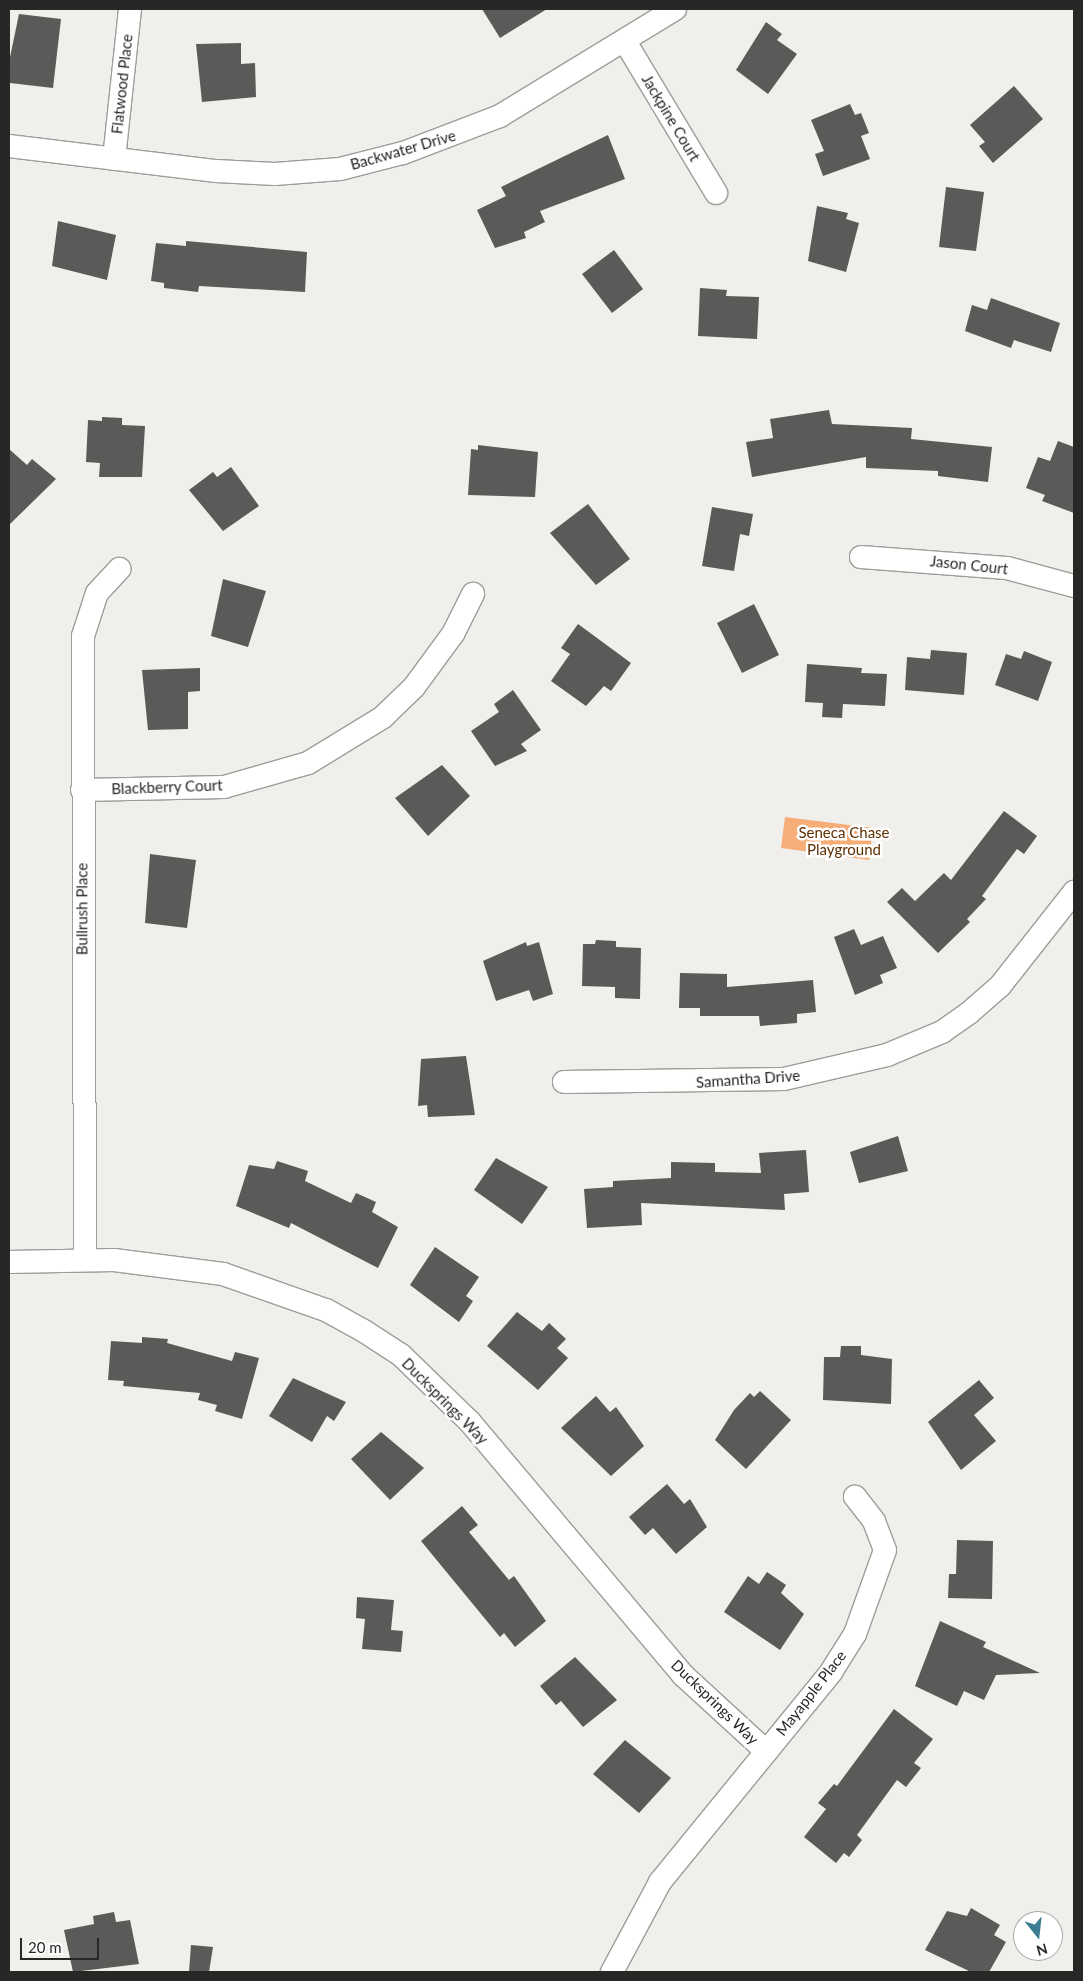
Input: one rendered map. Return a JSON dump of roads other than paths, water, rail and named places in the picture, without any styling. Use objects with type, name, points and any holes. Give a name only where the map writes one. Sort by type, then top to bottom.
[{"type":"street","name":"Flatwood Place","points":[[114,159],[130,9]]},
{"type":"street","name":"Backwater Drive","points":[[9,146],[114,159],[275,174],[378,161],[500,116],[626,43],[676,9]]},
{"type":"street","name":"Jackpine Court","points":[[626,43],[716,193]]},
{"type":"street","name":"Jason Court","points":[[861,557],[1007,568],[1074,586]]},
{"type":"street","name":"Bullrush Place","points":[[85,1260],[83,636],[97,593],[119,569]]},
{"type":"street","name":"Blackberry Court","points":[[82,790],[224,786],[308,763],[375,722],[414,687],[453,634],[473,594]]},
{"type":"street","name":"Samantha Drive","points":[[564,1082],[784,1079],[887,1055],[942,1032],[969,1013],[1000,986],[1074,892]]},
{"type":"street","name":"Ducksprings Way","points":[[9,1262],[85,1260],[180,1265],[265,1286],[326,1310],[400,1356],[470,1422],[683,1675],[766,1751]]},
{"type":"street","name":"Mayapple Place","points":[[612,1972],[660,1882],[831,1672],[873,1593],[885,1550],[874,1521],[855,1498]]},
{"type":"park label","name":"Seneca Chase Playground","points":[[844,840]]}]
